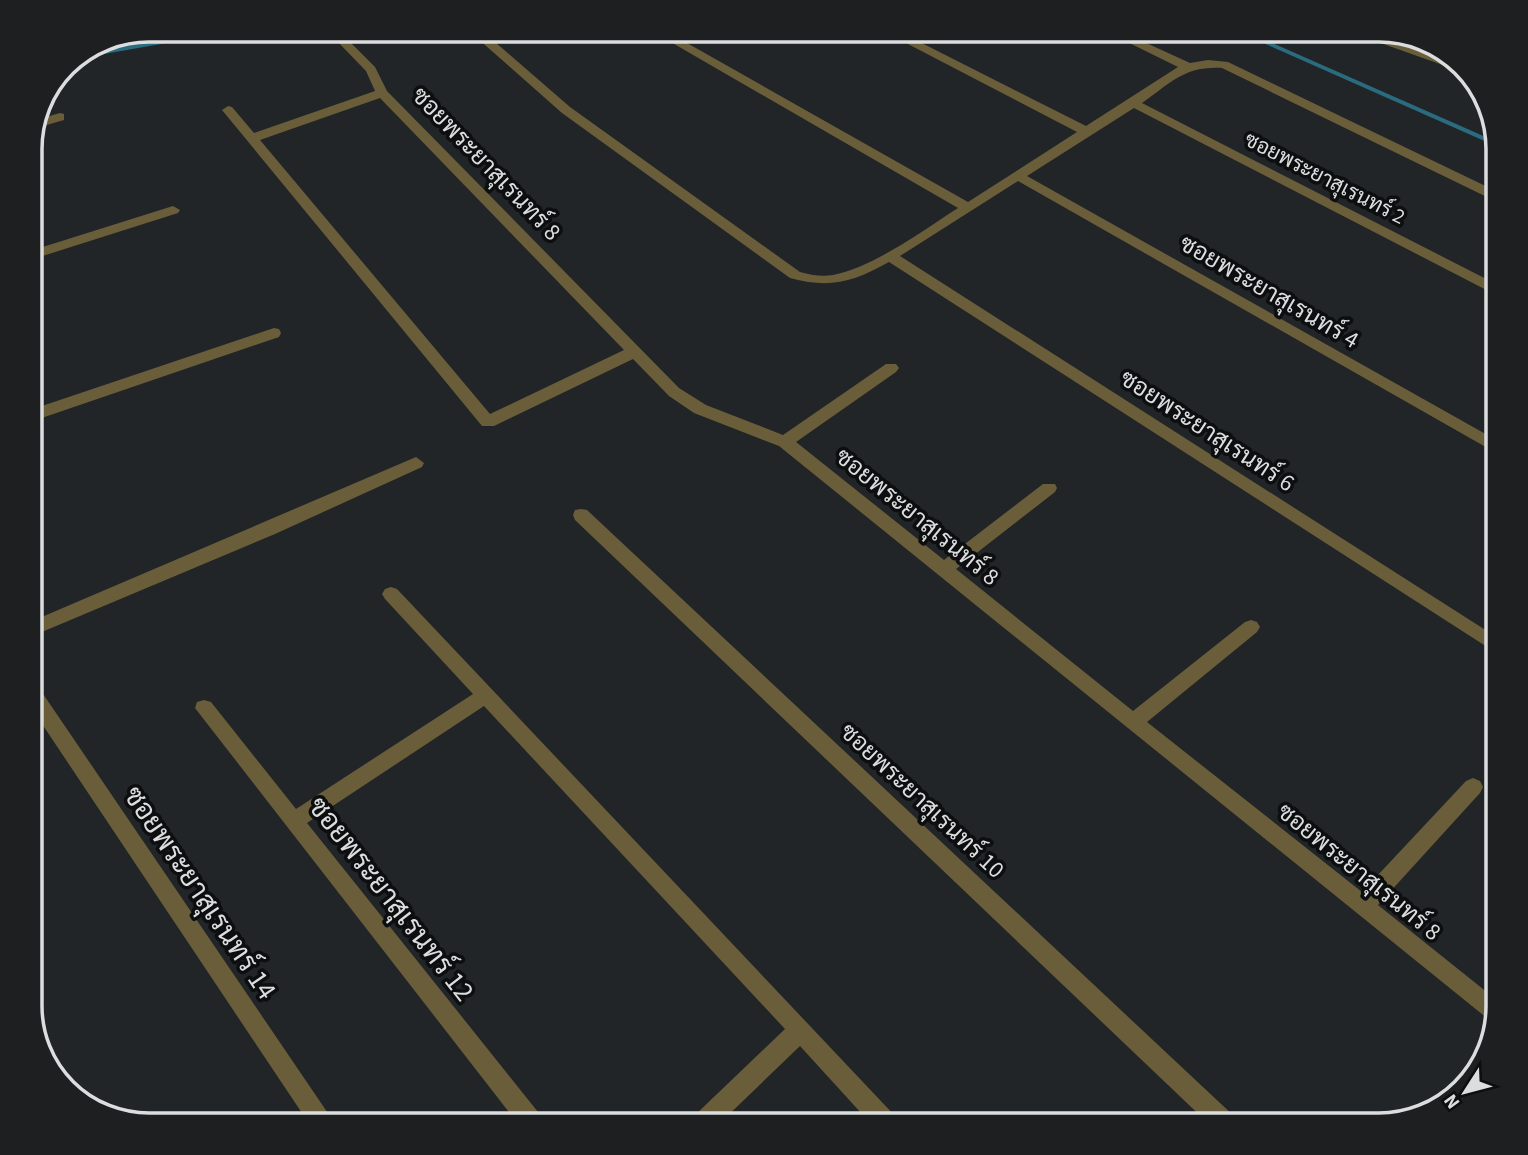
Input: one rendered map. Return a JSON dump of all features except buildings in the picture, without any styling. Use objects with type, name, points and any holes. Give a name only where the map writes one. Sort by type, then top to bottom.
[{"type":"street","name":"ซอยพระยาสุเรนทร์ 8","points":[[345,42],[372,70],[383,93],[674,392],[700,409],[785,442],[1486,1005]]},
{"type":"street","points":[[488,42],[566,110],[795,275],[818,282],[838,279],[890,256],[1133,103],[1186,65],[1204,62],[1224,65],[1486,191]]},
{"type":"street","points":[[677,42],[968,208]]},
{"type":"street","points":[[911,42],[1085,131]]},
{"type":"street","points":[[1135,42],[1186,65]]},
{"type":"street","points":[[1385,42],[1442,63]]},
{"type":"street","points":[[250,139],[383,93]]},
{"type":"street","name":"ซอยพระยาสุเรนทร์ 2","points":[[1133,103],[1486,285]]},
{"type":"street","points":[[228,110],[488,422],[634,352]]},
{"type":"street","points":[[46,121],[60,117]]},
{"type":"street","name":"ซอยพระยาสุเรนทร์ 4","points":[[1018,176],[1486,441]]},
{"type":"street","points":[[42,252],[173,210]]},
{"type":"street","name":"ซอยพระยาสุเรนทร์ 6","points":[[890,256],[1486,639]]},
{"type":"street","points":[[42,411],[274,333]]},
{"type":"street","points":[[785,442],[891,368]]},
{"type":"street","points":[[42,625],[270,529],[416,463]]},
{"type":"street","points":[[943,570],[1049,488]]},
{"type":"street","name":"ซอยพระยาสุเรนทร์ 10","points":[[581,515],[1214,1113]]},
{"type":"street","points":[[391,594],[877,1113]]},
{"type":"street","points":[[1133,722],[1251,627]]},
{"type":"street","points":[[294,821],[486,695]]},
{"type":"street","name":"ซอยพระยาสุเรนทร์ 12","points":[[204,708],[525,1113]]},
{"type":"street","name":"ซอยพระยาสุเรนทร์ 14","points":[[42,709],[316,1113]]},
{"type":"street","points":[[1363,906],[1473,787]]},
{"type":"street","points":[[714,1113],[801,1030]]},
{"type":"waterway","points":[[1265,42],[1485,140]]}]
